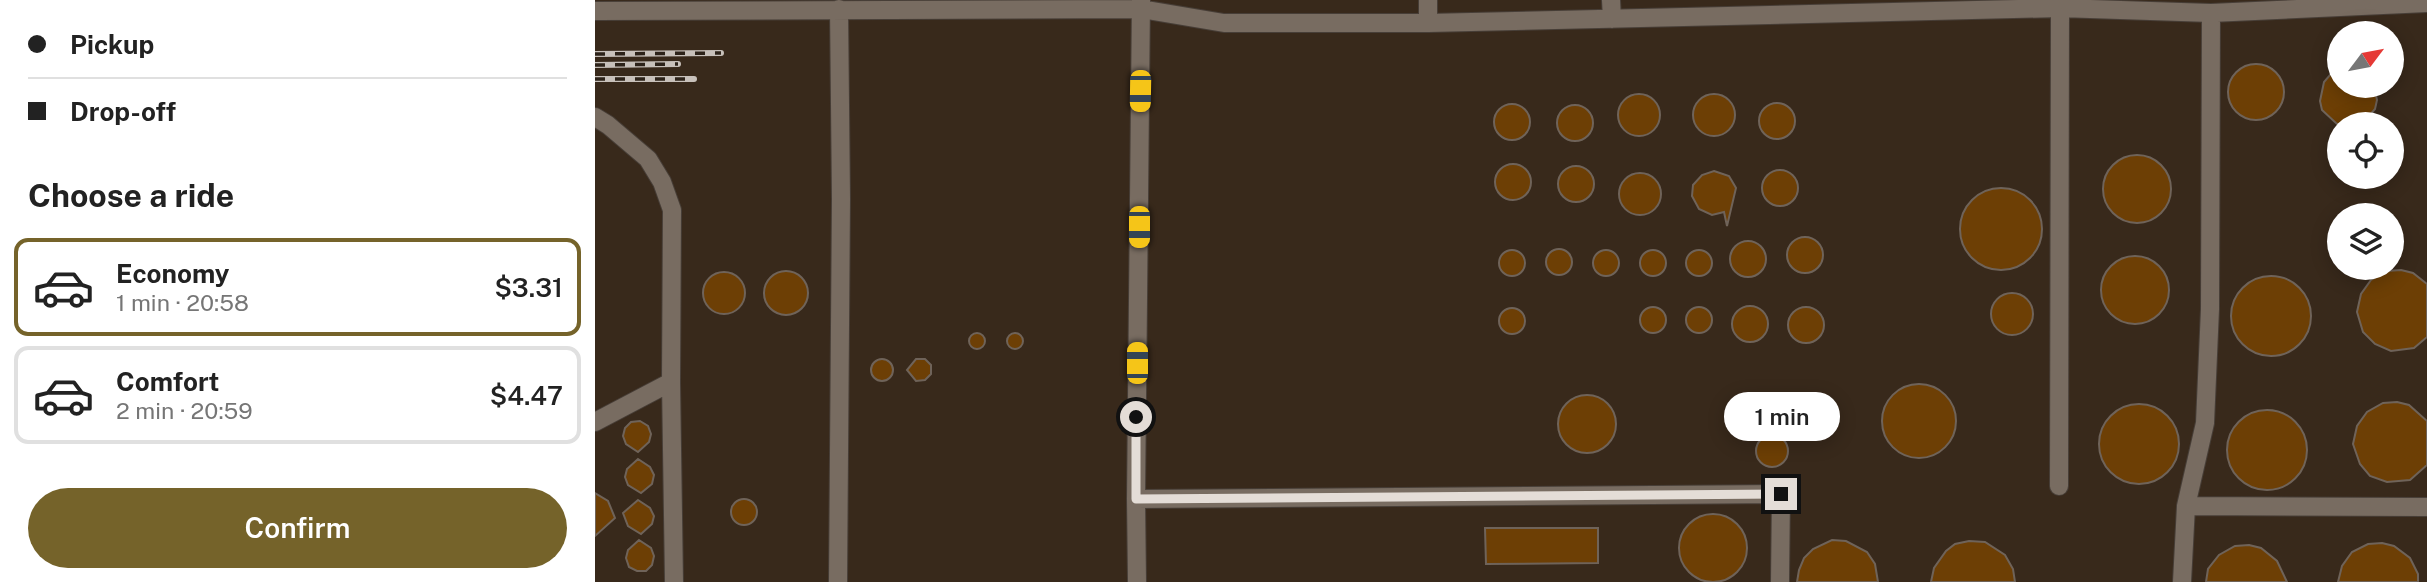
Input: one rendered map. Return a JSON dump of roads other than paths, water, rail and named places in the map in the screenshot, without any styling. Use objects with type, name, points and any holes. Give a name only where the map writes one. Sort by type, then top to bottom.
[{"type":"lane","points":[[1428,0],[1428,23]]},
{"type":"lane","points":[[1611,0],[1612,19]]},
{"type":"lane","points":[[595,11],[1141,5],[1224,23],[1428,23],[2125,5],[2211,13],[2427,3]]},
{"type":"lane","points":[[1137,582],[1141,5]]},
{"type":"lane","points":[[2059,486],[2060,8]]},
{"type":"lane","points":[[838,582],[841,213],[839,9]]},
{"type":"lane","points":[[2182,582],[2186,506],[2205,423],[2210,309],[2211,13]]},
{"type":"lane","points":[[595,117],[648,159],[662,182],[672,210],[674,582]]},
{"type":"lane","points":[[595,422],[671,382]]},
{"type":"lane","points":[[1136,499],[1781,494],[1780,582]]},
{"type":"lane","points":[[2186,506],[2427,507]]},
{"type":"railway","points":[[595,54],[721,53]]},
{"type":"railway","points":[[595,65],[678,64]]},
{"type":"railway","points":[[595,79],[694,79]]}]
